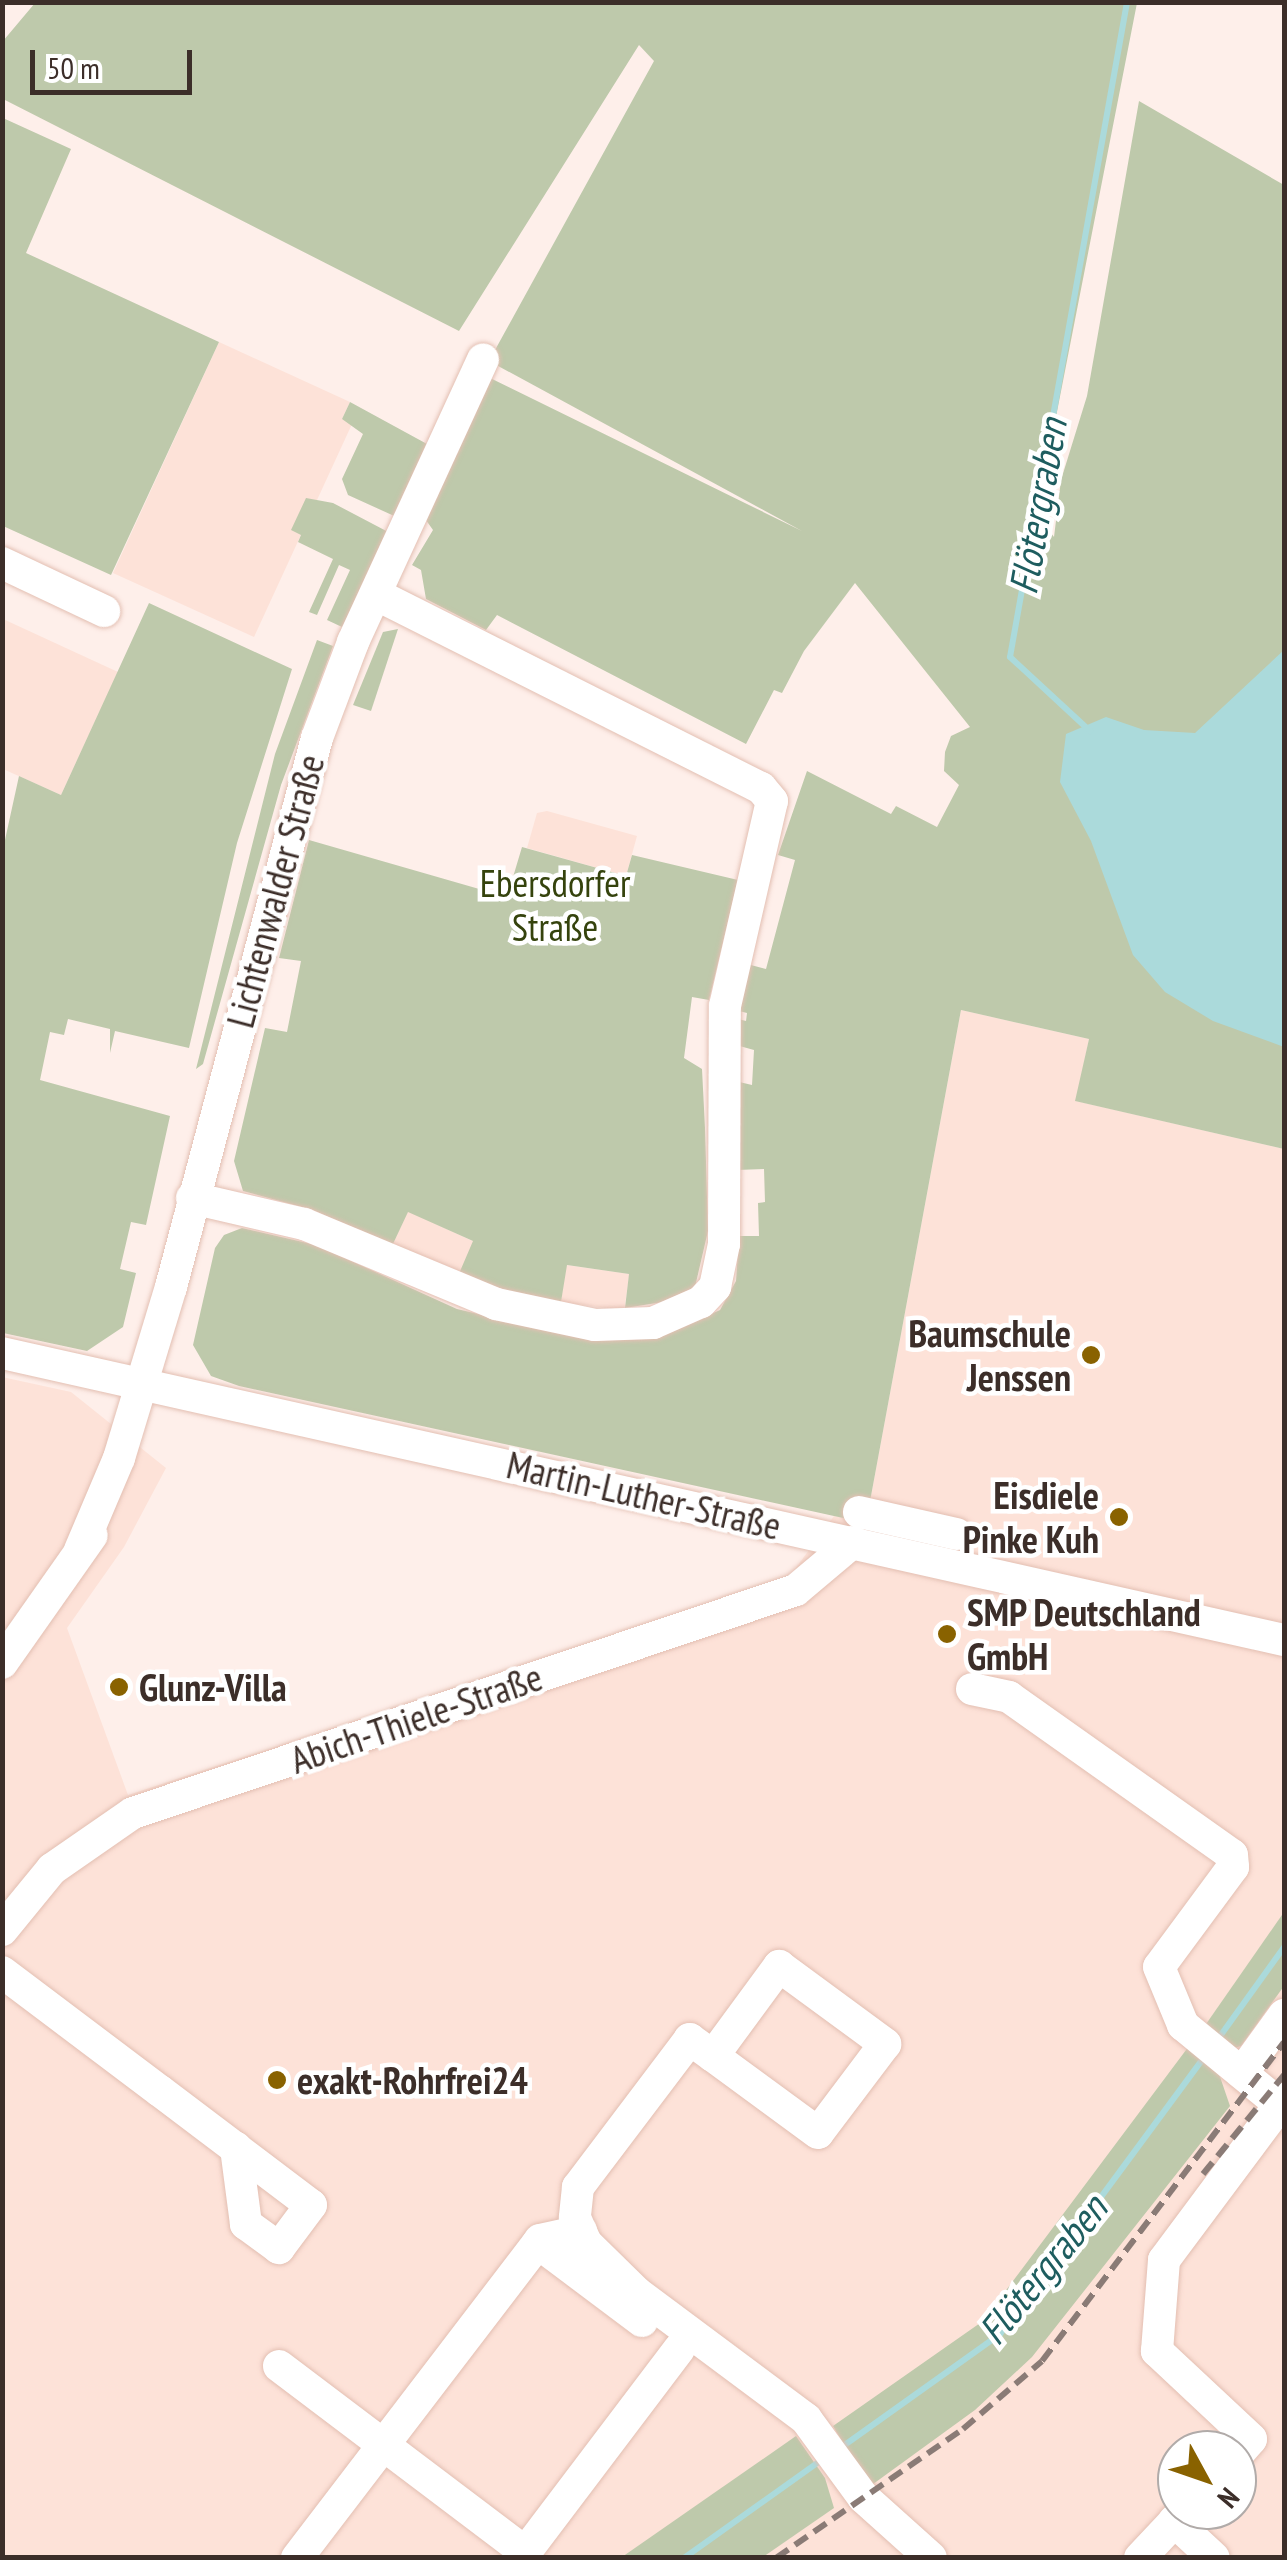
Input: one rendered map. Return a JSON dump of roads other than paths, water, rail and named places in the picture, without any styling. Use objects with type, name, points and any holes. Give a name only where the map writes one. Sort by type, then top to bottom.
[{"type":"street","name":"Lichtenwalder Straße","points":[[2,1662],[80,1550],[147,1384],[288,829],[376,594],[484,360]]},
{"type":"street","points":[[2,563],[104,612]]},
{"type":"street","points":[[192,1198],[304,1224],[496,1304],[595,1325],[653,1323],[701,1302],[715,1286],[724,1244],[721,1036],[772,800],[761,788],[376,594]]},
{"type":"street","name":"Martin-Luther-Straße","points":[[2,1354],[856,1527],[1284,1640]]},
{"type":"street","points":[[856,1527],[957,1534]]},
{"type":"street","name":"Abich-Thiele-Straße","points":[[2,1930],[52,1869],[133,1812],[796,1590],[856,1527]]},
{"type":"street","points":[[972,1689],[1010,1697],[1232,1854],[1232,1868],[1159,1966],[1182,2025],[1283,2104],[1164,2260],[1158,2351],[1241,2430]]},
{"type":"street","points":[[713,2056],[780,1966],[885,2044],[818,2134],[713,2056],[690,2038],[578,2188],[581,2232],[638,2292],[806,2419],[838,2470],[931,2558]]},
{"type":"street","points":[[2,1972],[236,2148]]},
{"type":"street","points":[[1233,2065],[1284,2016]]},
{"type":"street","points":[[296,2558],[538,2242],[581,2232]]},
{"type":"street","points":[[538,2242],[786,2430]]},
{"type":"street","points":[[278,2366],[523,2555],[678,2348]]},
{"type":"street","points":[[1140,2558],[1166,2530]]},
{"type":"street","points":[[1191,2530],[1214,2558]]},
{"type":"water","points":[[1284,650],[1284,1047],[1213,1021],[1165,992],[1133,955],[1091,841],[1060,782],[1066,734],[1106,717],[1144,730],[1195,733]]},
{"type":"waterway","name":"Flötergraben","points":[[1090,731],[1010,657],[1127,2]]},
{"type":"waterway","name":"Flötergraben","points":[[1218,2039],[1284,1947]]},
{"type":"waterway","name":"Flötergraben","points":[[839,2449],[1000,2334],[1204,2057]]},
{"type":"waterway","name":"Flötergraben","points":[[684,2558],[824,2458]]},
{"type":"railway","points":[[776,2558],[963,2429],[1042,2361],[1284,2042]]},
{"type":"railway","points":[[1203,2174],[1284,2075]]},
{"type":"place","name":"Baumschule Jenssen","points":[[1091,1355]]},
{"type":"place","name":"Eisdiele Pinke Kuh","points":[[1119,1517]]},
{"type":"place","name":"SMP Deutschland GmbH","points":[[947,1634]]},
{"type":"place","name":"Glunz-Villa","points":[[119,1687]]},
{"type":"place","name":"exakt-Rohrfrei24","points":[[277,2080]]},
{"type":"park label","name":"Ebersdorfer Straße","points":[[555,904]]}]
